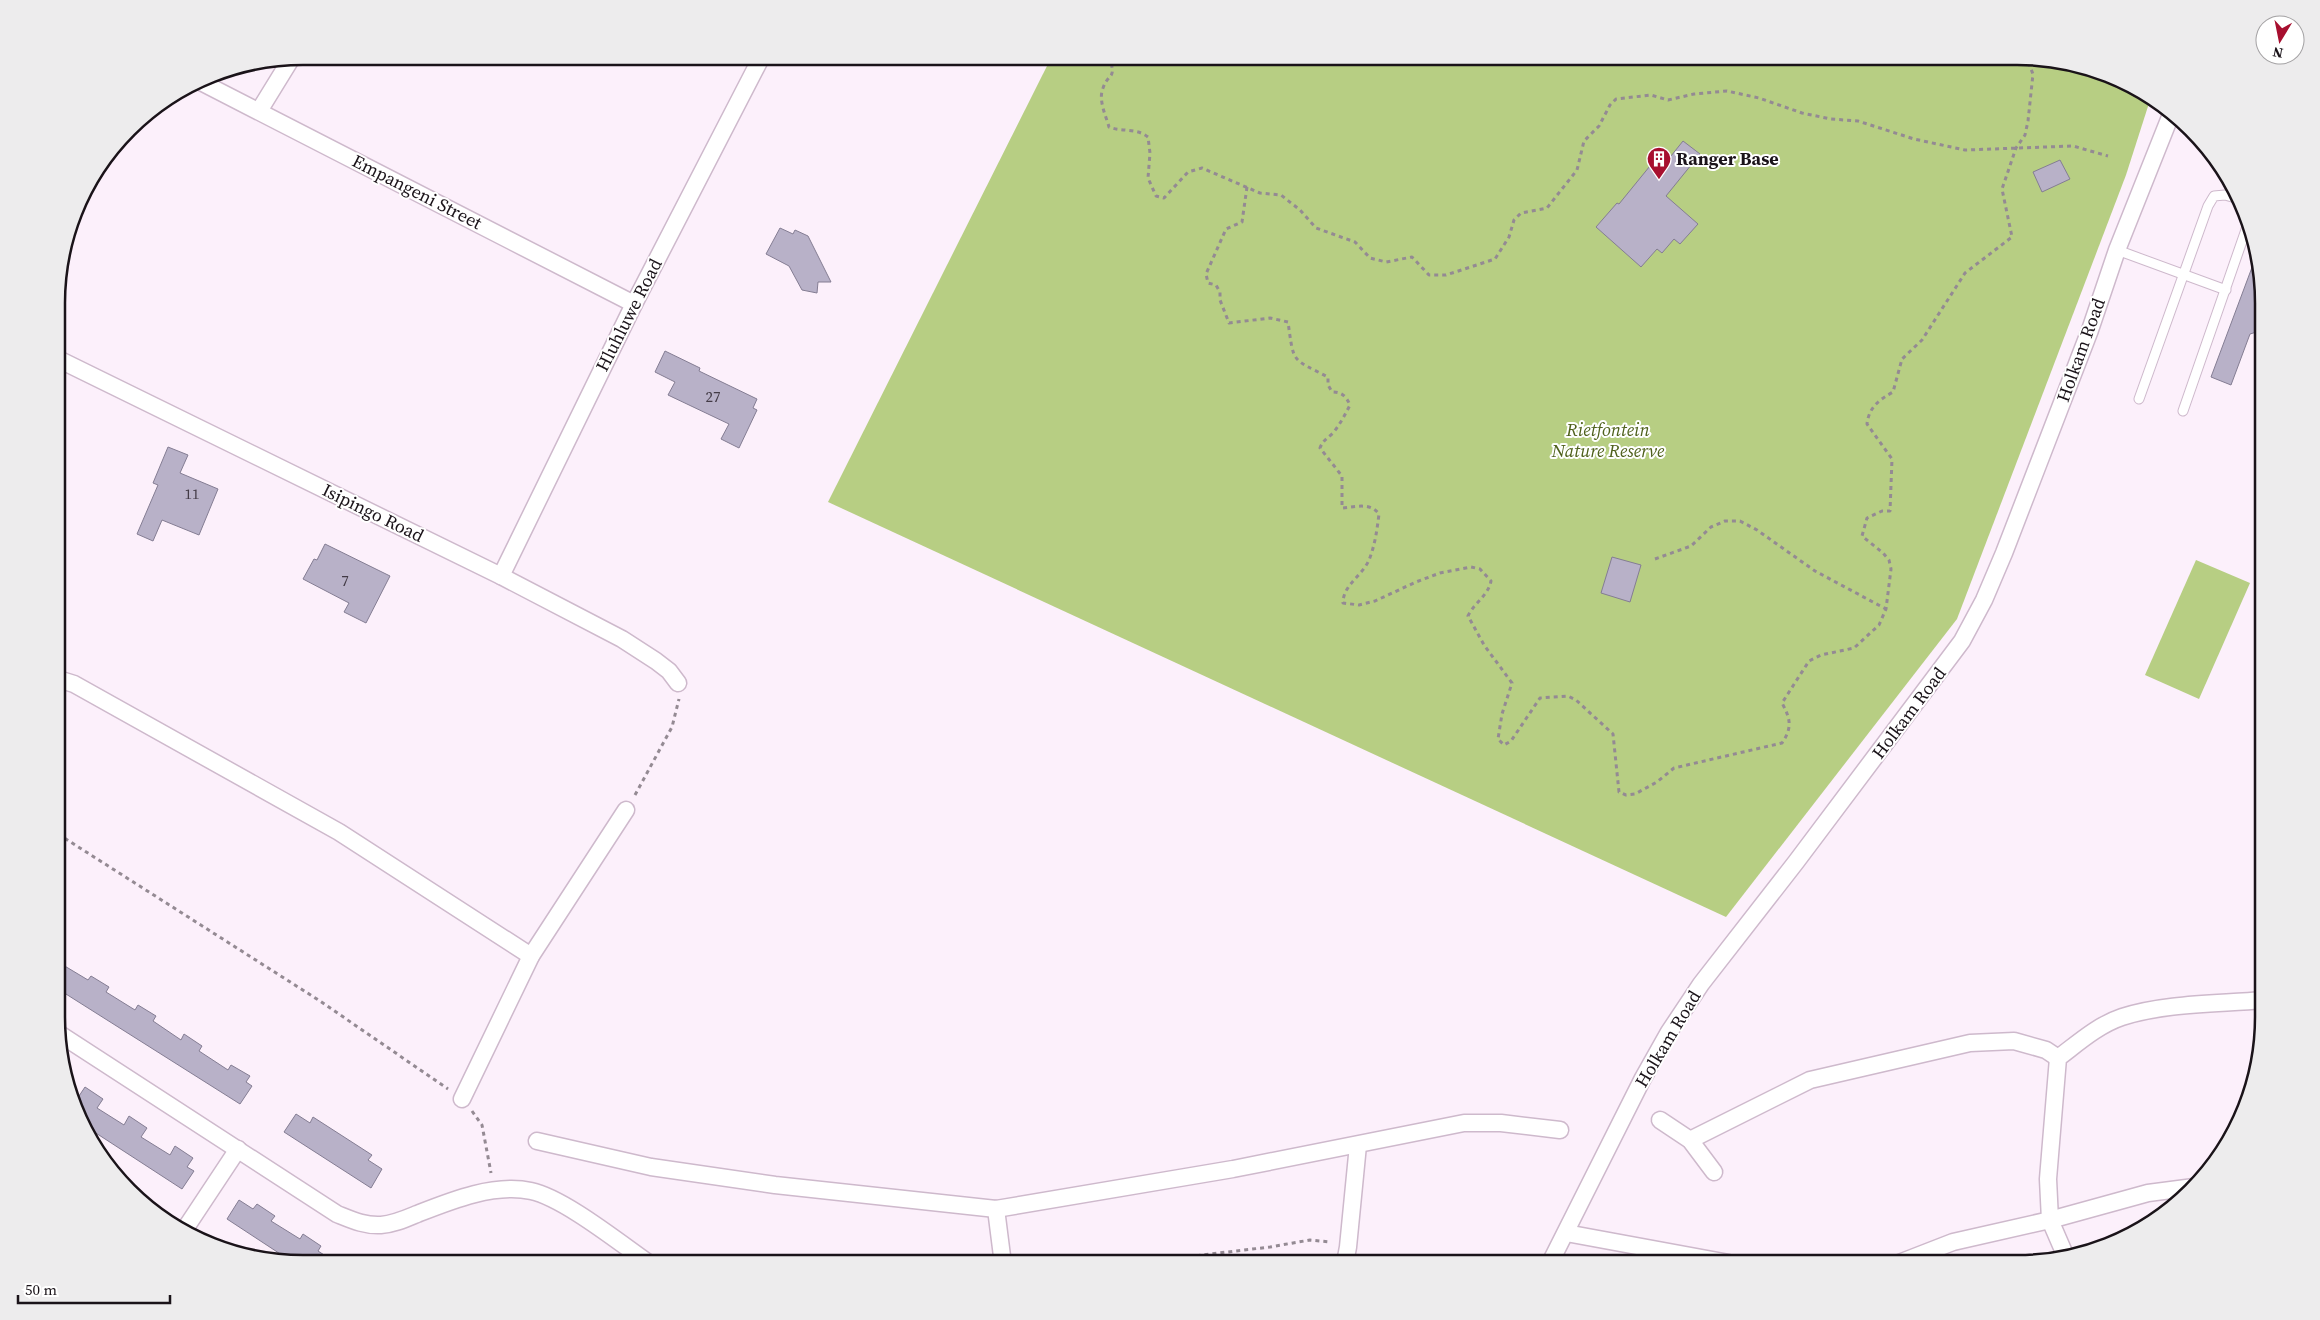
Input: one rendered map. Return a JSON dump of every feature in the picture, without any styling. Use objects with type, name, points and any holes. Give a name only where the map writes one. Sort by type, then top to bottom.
[{"type":"street","name":"Hluhluwe Road","points":[[501,576],[634,304],[757,65]]},
{"type":"street","points":[[259,111],[287,66]]},
{"type":"street","name":"Empangeni Street","points":[[208,85],[634,304]]},
{"type":"street","name":"Holkam Road","points":[[1554,1255],[1642,1080],[1669,1032],[1701,984],[1796,862],[1962,641],[1984,600],[2004,553],[2090,330],[2117,250],[2169,120]]},
{"type":"street","name":"Isipingo Road","points":[[65,362],[501,576],[622,639],[656,661],[678,683]]},
{"type":"street","points":[[65,681],[74,684],[339,832],[531,956]]},
{"type":"street","points":[[462,1098],[531,956],[626,810]]},
{"type":"street","points":[[2063,1250],[2050,1220],[2048,1179],[2058,1058],[2084,1037],[2121,1017],[2163,1008],[2255,1001]]},
{"type":"street","points":[[66,1038],[337,1214],[361,1224],[380,1225],[399,1222],[460,1199],[494,1191],[531,1191],[575,1213],[637,1255]]},
{"type":"street","points":[[1690,1140],[1810,1080],[1970,1043],[2014,1041],[2046,1050],[2058,1058]]},
{"type":"street","points":[[1660,1120],[1690,1140],[1714,1172]]},
{"type":"street","points":[[537,1141],[651,1167],[775,1185],[996,1209],[1233,1169],[1464,1123],[1501,1123],[1560,1130]]},
{"type":"street","points":[[1347,1255],[1358,1144]]},
{"type":"street","points":[[188,1225],[238,1149]]},
{"type":"street","points":[[1920,1255],[1954,1242],[2050,1220],[2148,1193],[2181,1189]]},
{"type":"street","points":[[996,1209],[1002,1255]]},
{"type":"street","points":[[1566,1233],[1654,1255]]},
{"type":"lane","points":[[2139,399],[2208,206],[2214,196],[2229,196]]},
{"type":"lane","points":[[2183,411],[2245,234]]},
{"type":"lane","points":[[2117,250],[2226,290]]},
{"type":"path","points":[[1111,65],[1113,70],[1103,88],[1102,102],[1109,127],[1117,130],[1141,132],[1148,136],[1150,153],[1148,178],[1156,196],[1164,198],[1188,172],[1202,168],[1239,186],[1248,187],[1260,193],[1281,194],[1300,210],[1316,228],[1355,242],[1370,258],[1386,262],[1412,257],[1429,275],[1446,275],[1495,259],[1509,237],[1514,220],[1521,213],[1548,208],[1577,170],[1584,141],[1599,126],[1610,105],[1616,99],[1651,95],[1668,100],[1694,94],[1726,91],[1759,98],[1802,113],[1831,119],[1858,121],[1914,139],[1965,150],[2074,146],[2108,156]]},
{"type":"path","points":[[1248,187],[1242,222],[1226,229],[1206,274],[1208,283],[1216,285],[1220,292],[1220,300],[1229,323],[1270,318],[1288,322],[1293,355],[1298,362],[1328,377],[1328,385],[1332,392],[1340,392],[1346,397],[1350,405],[1341,421],[1324,440],[1320,448],[1342,476],[1342,508],[1366,505],[1374,508],[1379,514],[1376,539],[1368,562],[1343,595],[1343,603],[1359,605],[1376,602],[1416,582],[1440,574],[1471,567],[1480,569],[1491,581],[1489,589],[1472,608],[1468,616],[1484,645],[1512,683],[1500,722],[1498,739],[1504,746],[1511,741],[1540,698],[1568,696],[1576,700],[1613,734],[1619,792],[1626,796],[1635,794],[1657,782],[1674,768],[1782,743],[1787,735],[1790,718],[1782,702],[1809,661],[1854,648],[1879,625],[1886,609],[1891,569],[1889,560],[1862,536],[1866,518],[1882,511],[1890,511],[1892,459],[1867,424],[1868,416],[1877,401],[1892,392],[1902,360],[1922,340],[1965,273],[2012,237],[2002,190],[2016,148],[2025,135],[2033,74],[2029,66]]},
{"type":"path","points":[[1655,559],[1691,546],[1711,527],[1725,521],[1740,521],[1757,530],[1815,571],[1886,609]]},
{"type":"path","points":[[626,810],[672,727],[679,696],[678,683]]},
{"type":"path","points":[[65,838],[320,1002],[462,1098],[482,1125],[494,1191]]},
{"type":"path","points":[[1202,1255],[1310,1240],[1332,1242],[1348,1247]]},
{"type":"green space","name":"Rietfontein Nature Reserve","points":[[1047,65],[2017,65],[2048,67],[2079,73],[2108,83],[2149,105],[2126,175],[1957,619],[1726,917],[828,502]]},
{"type":"green space","points":[[2196,560],[2250,583],[2199,699],[2145,675]]},
{"type":"building","points":[[1683,141],[1700,154],[1666,196],[1698,224],[1680,244],[1674,239],[1662,253],[1657,249],[1641,267],[1596,227],[1617,203],[1619,204],[1663,150],[1671,156]]},
{"type":"building","points":[[2060,160],[2070,179],[2042,192],[2033,172]]},
{"type":"building","points":[[780,228],[793,234],[795,230],[808,236],[831,282],[818,282],[817,293],[802,290],[789,266],[766,254]]},
{"type":"building","points":[[2252,267],[2255,332],[2250,334],[2231,385],[2211,377]]},
{"type":"building","points":[[665,351],[700,368],[699,371],[757,399],[753,408],[757,410],[739,448],[721,439],[729,424],[668,395],[675,382],[655,372]]},
{"type":"building","points":[[168,447],[188,455],[180,473],[218,489],[199,535],[162,520],[153,541],[137,534],[158,485],[153,483]]},
{"type":"building","points":[[325,544],[390,576],[366,623],[344,612],[349,603],[303,579],[314,559],[317,560]]},
{"type":"building","points":[[1612,557],[1641,565],[1630,602],[1601,593]]},
{"type":"building","points":[[65,966],[88,980],[91,976],[109,987],[106,992],[135,1010],[138,1005],[156,1016],[153,1021],[181,1040],[184,1034],[202,1046],[199,1051],[228,1070],[231,1065],[250,1076],[246,1082],[252,1086],[240,1104],[65,993]]},
{"type":"building","points":[[85,1087],[103,1099],[97,1108],[124,1125],[129,1116],[147,1128],[141,1137],[170,1155],[175,1146],[193,1158],[187,1167],[194,1171],[182,1189],[95,1133],[79,1096]]},
{"type":"building","points":[[296,1114],[310,1123],[313,1117],[372,1155],[368,1160],[382,1169],[371,1188],[284,1132]]},
{"type":"building","points":[[239,1200],[253,1209],[257,1204],[275,1216],[271,1221],[300,1239],[303,1234],[321,1246],[318,1251],[324,1255],[280,1254],[227,1219]]},
{"type":"place","name":"Ranger Base","points":[[1659,180]]}]
